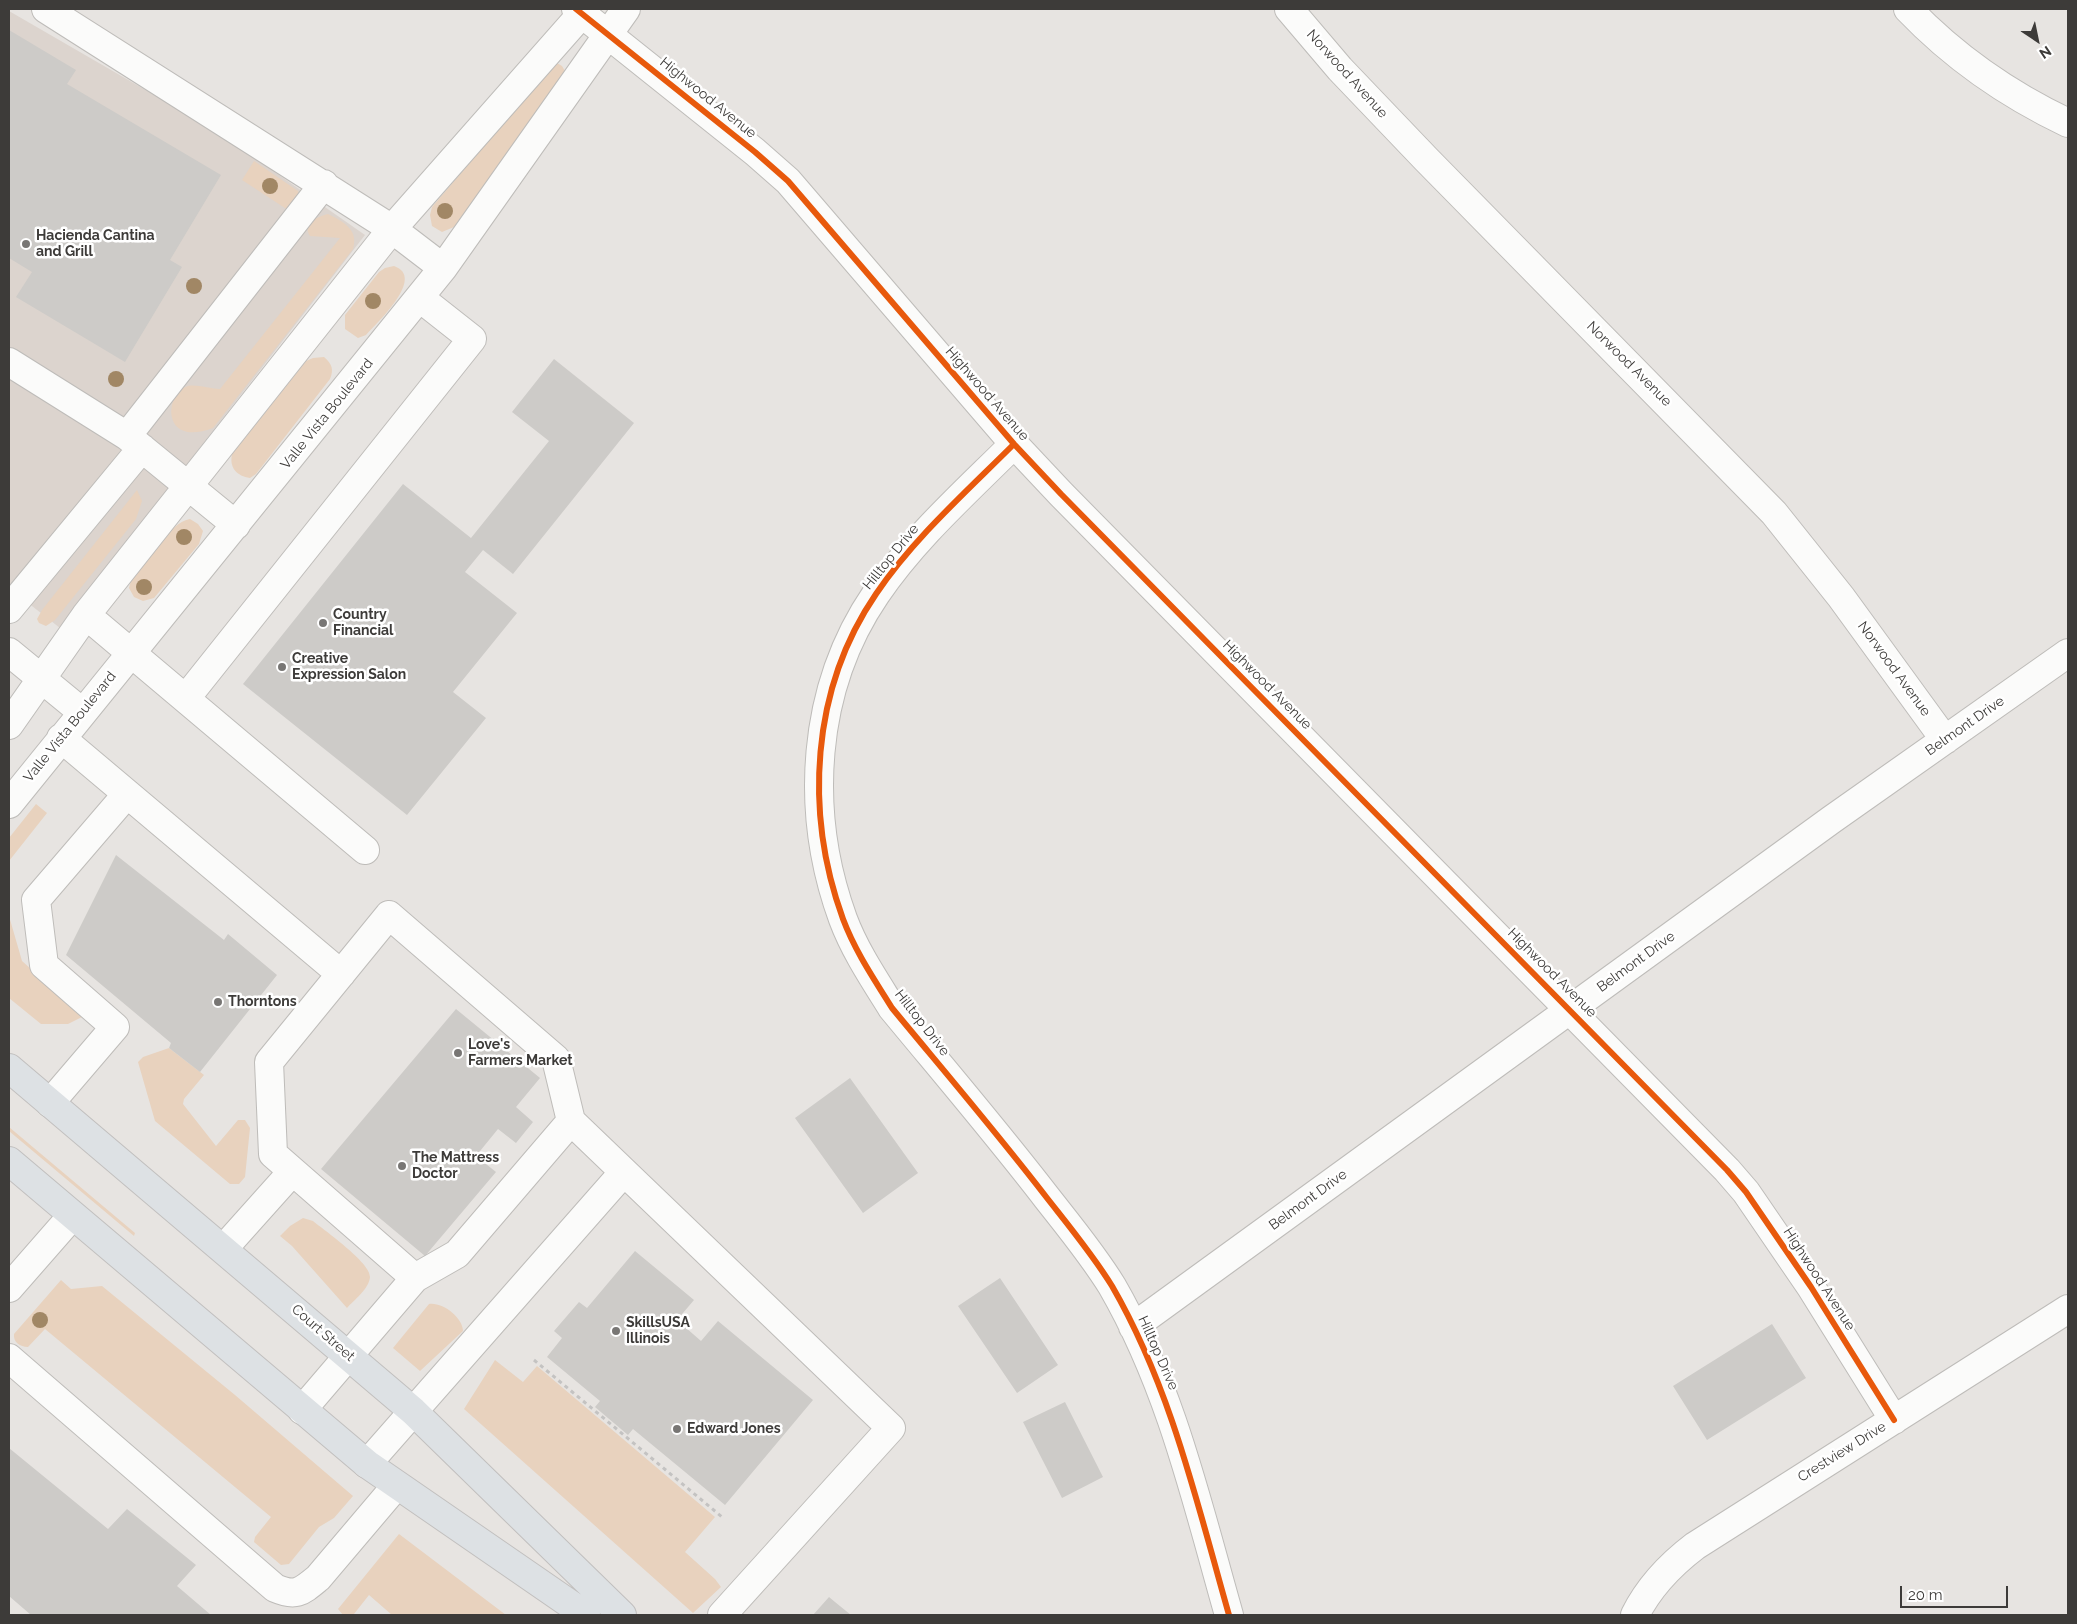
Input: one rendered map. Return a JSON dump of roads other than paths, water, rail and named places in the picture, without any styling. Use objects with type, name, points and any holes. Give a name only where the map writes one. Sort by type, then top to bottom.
[{"type":"main road","name":"Court Street","points":[[9,1068],[224,1248],[414,1411],[622,1615]]},
{"type":"main road","points":[[9,1161],[367,1464],[396,1486],[586,1615]]},
{"type":"street","points":[[46,9],[392,228],[443,268]]},
{"type":"street","name":"Valle Vista Boulevard","points":[[9,804],[420,298],[626,9]]},
{"type":"street","name":"Norwood Avenue","points":[[1289,9],[1340,69],[1426,160],[1774,513],[1841,597],[1945,740]]},
{"type":"street","points":[[1908,9],[1927,29],[1997,83],[2068,123]]},
{"type":"street","points":[[9,725],[40,678],[86,615],[392,228],[582,10]]},
{"type":"street","name":"Highwood Avenue","points":[[582,10],[788,181],[1014,444],[1570,1010],[1746,1192],[1811,1287],[1894,1420]]},
{"type":"street","points":[[9,609],[135,442],[324,184]]},
{"type":"street","points":[[186,698],[472,339],[420,298]]},
{"type":"street","points":[[9,362],[135,442],[236,525]]},
{"type":"street","name":"Hilltop Drive","points":[[1014,444],[899,563],[876,594],[847,645],[837,673],[822,733],[819,819],[830,874],[843,920],[869,971],[892,1008],[1027,1172],[1092,1258],[1111,1285],[1133,1327],[1165,1398],[1180,1440],[1229,1615]]},
{"type":"street","points":[[86,615],[365,850]]},
{"type":"street","points":[[9,652],[82,712]]},
{"type":"street","name":"Belmont Drive","points":[[1133,1327],[1831,820],[2068,653]]},
{"type":"street","points":[[61,738],[341,974]]},
{"type":"street","points":[[50,1103],[116,1027],[44,964],[36,900],[127,794]]},
{"type":"street","points":[[415,1278],[283,1163],[269,1062],[389,915],[556,1059],[571,1122],[891,1428],[722,1615]]},
{"type":"street","points":[[302,1410],[415,1278],[457,1254],[571,1122]]},
{"type":"street","points":[[224,1248],[283,1163]]},
{"type":"street","points":[[367,1464],[623,1173]]},
{"type":"street","points":[[9,1288],[72,1216]]},
{"type":"street","name":"Crestview Drive","points":[[1635,1615],[1643,1599],[1672,1564],[1695,1546],[2068,1308]]},
{"type":"street","points":[[9,1358],[296,1605],[303,1591],[318,1578],[396,1486]]},
{"type":"place","name":"Hacienda Cantina and Grill","points":[[26,244]]},
{"type":"place","name":"Country Financial","points":[[323,623]]},
{"type":"place","name":"Creative Expression Salon","points":[[282,667]]},
{"type":"place","name":"Thorntons","points":[[218,1002]]},
{"type":"place","name":"Love's Farmers Market","points":[[458,1053]]},
{"type":"place","name":"The Mattress Doctor","points":[[402,1166]]},
{"type":"place","name":"SkillsUSA Illinois","points":[[616,1331]]},
{"type":"place","name":"Edward Jones","points":[[677,1429]]}]
